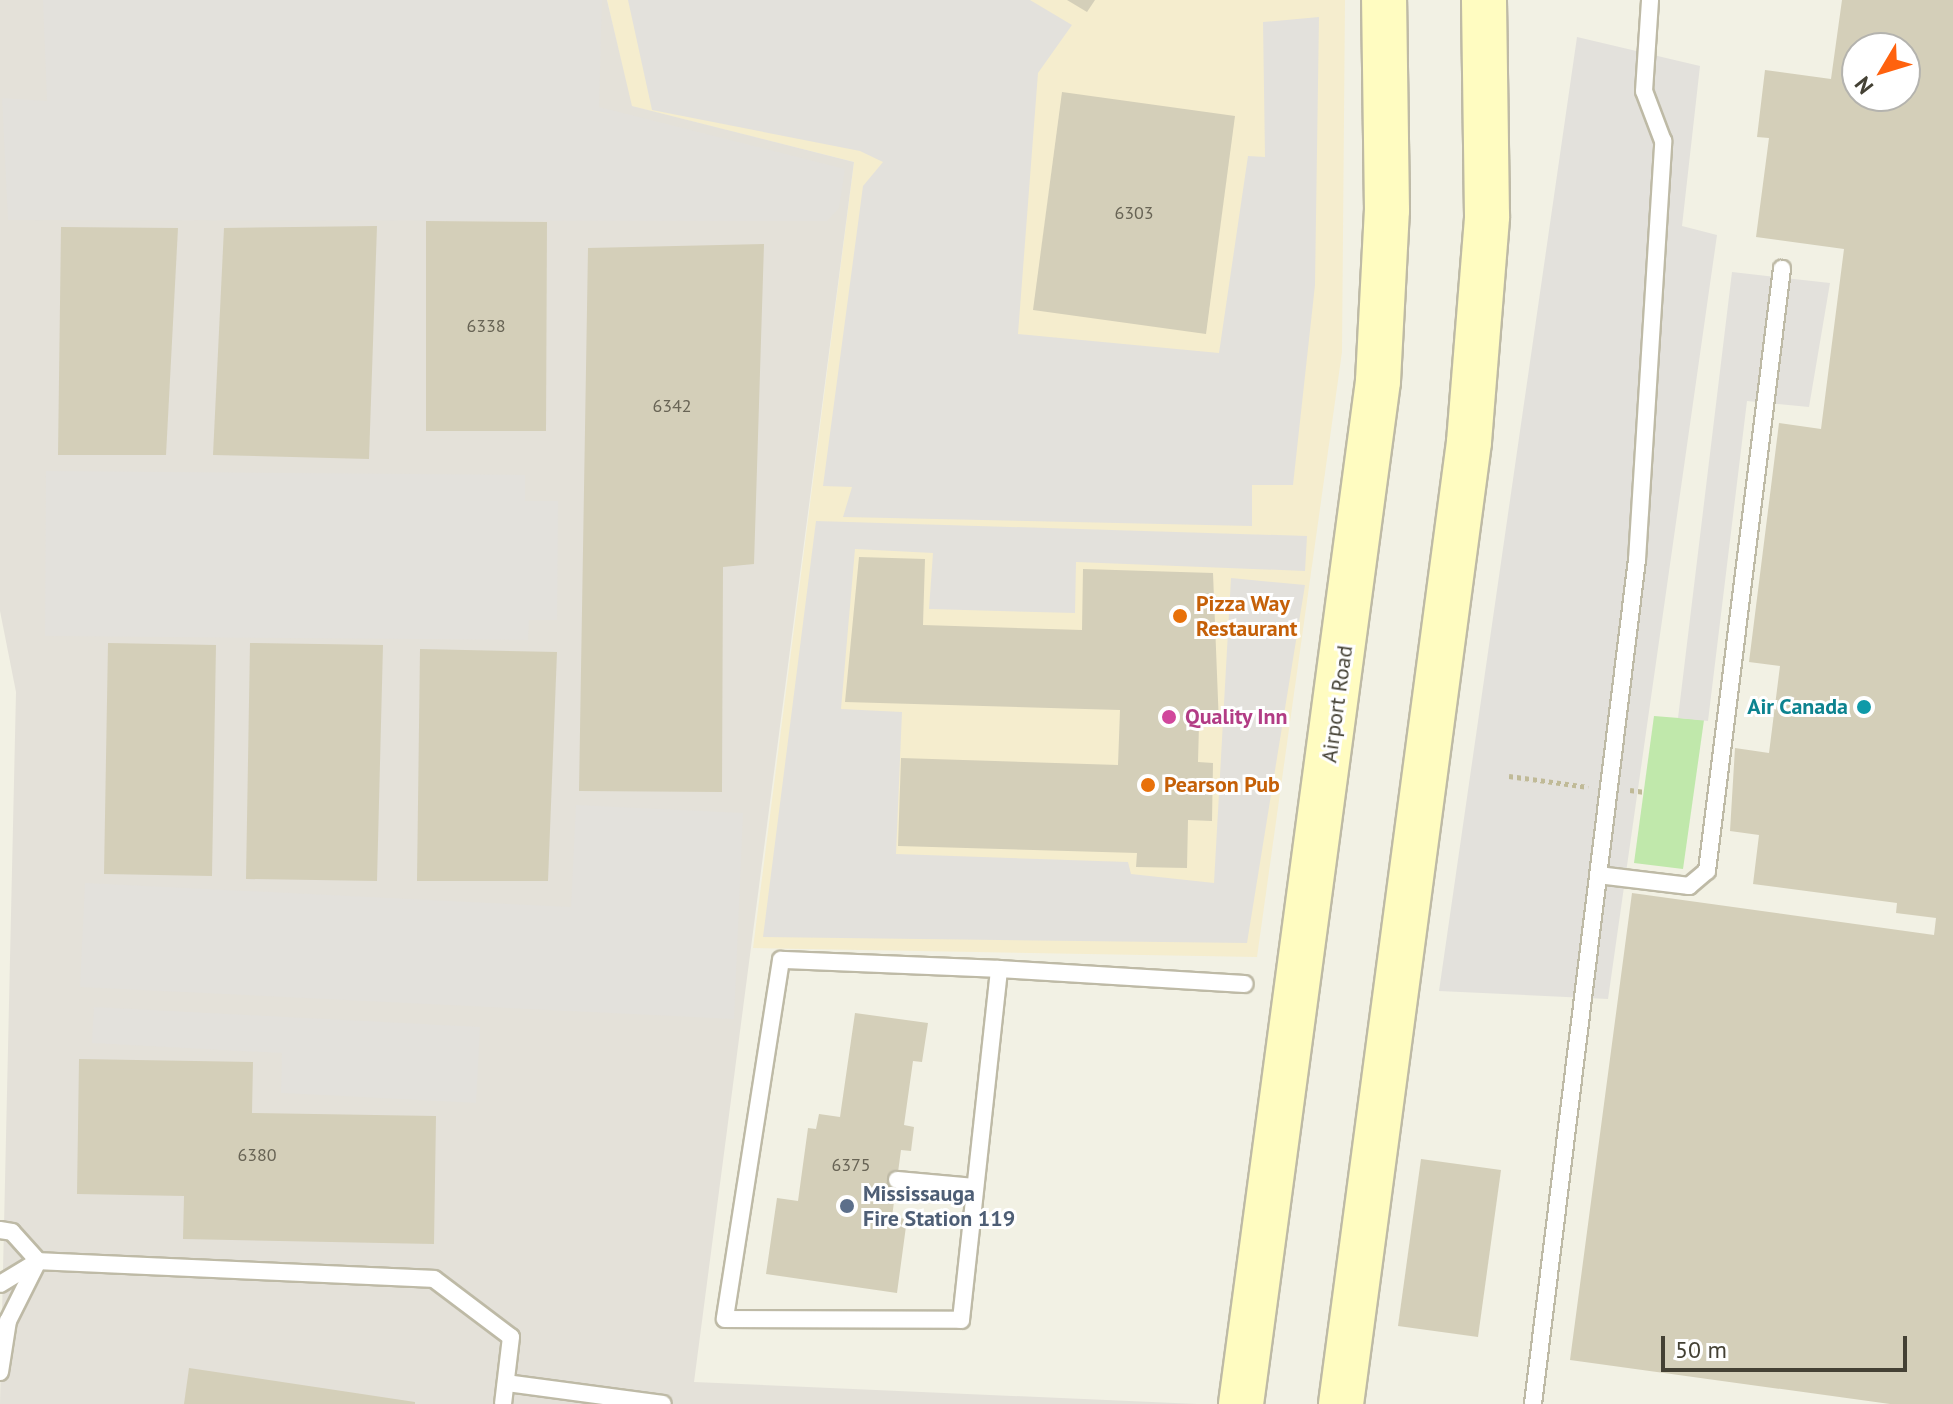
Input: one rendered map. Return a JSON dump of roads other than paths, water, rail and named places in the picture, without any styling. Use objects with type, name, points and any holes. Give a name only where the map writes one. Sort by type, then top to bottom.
[{"type":"main road","name":"Airport Road","points":[[1241,1404],[1378,381],[1387,210],[1384,0]]},
{"type":"main road","points":[[1341,1404],[1469,442],[1487,216],[1484,0]]},
{"type":"lane","points":[[1533,1404],[1637,560],[1663,141],[1644,91],[1651,6],[1667,0]]},
{"type":"lane","points":[[1598,875],[1689,886],[1707,871],[1782,269]]},
{"type":"lane","points":[[999,969],[961,1320],[725,1319],[781,960],[999,969],[1245,984]]},
{"type":"lane","points":[[897,1180],[975,1187]]},
{"type":"lane","points":[[0,1230],[12,1232],[38,1261]]},
{"type":"lane","points":[[0,1372],[8,1321],[38,1261]]},
{"type":"lane","points":[[0,1284],[38,1261],[434,1279],[511,1337],[503,1404]]},
{"type":"lane","points":[[506,1383],[663,1404]]},
{"type":"place","name":"Pizza Way Restaurant","points":[[1180,616]]},
{"type":"place","name":"Air Canada","points":[[1864,707]]},
{"type":"place","name":"Quality Inn","points":[[1169,717]]},
{"type":"place","name":"Pearson Pub","points":[[1148,785]]},
{"type":"place","name":"Mississauga Fire Station 119","points":[[847,1206]]}]
